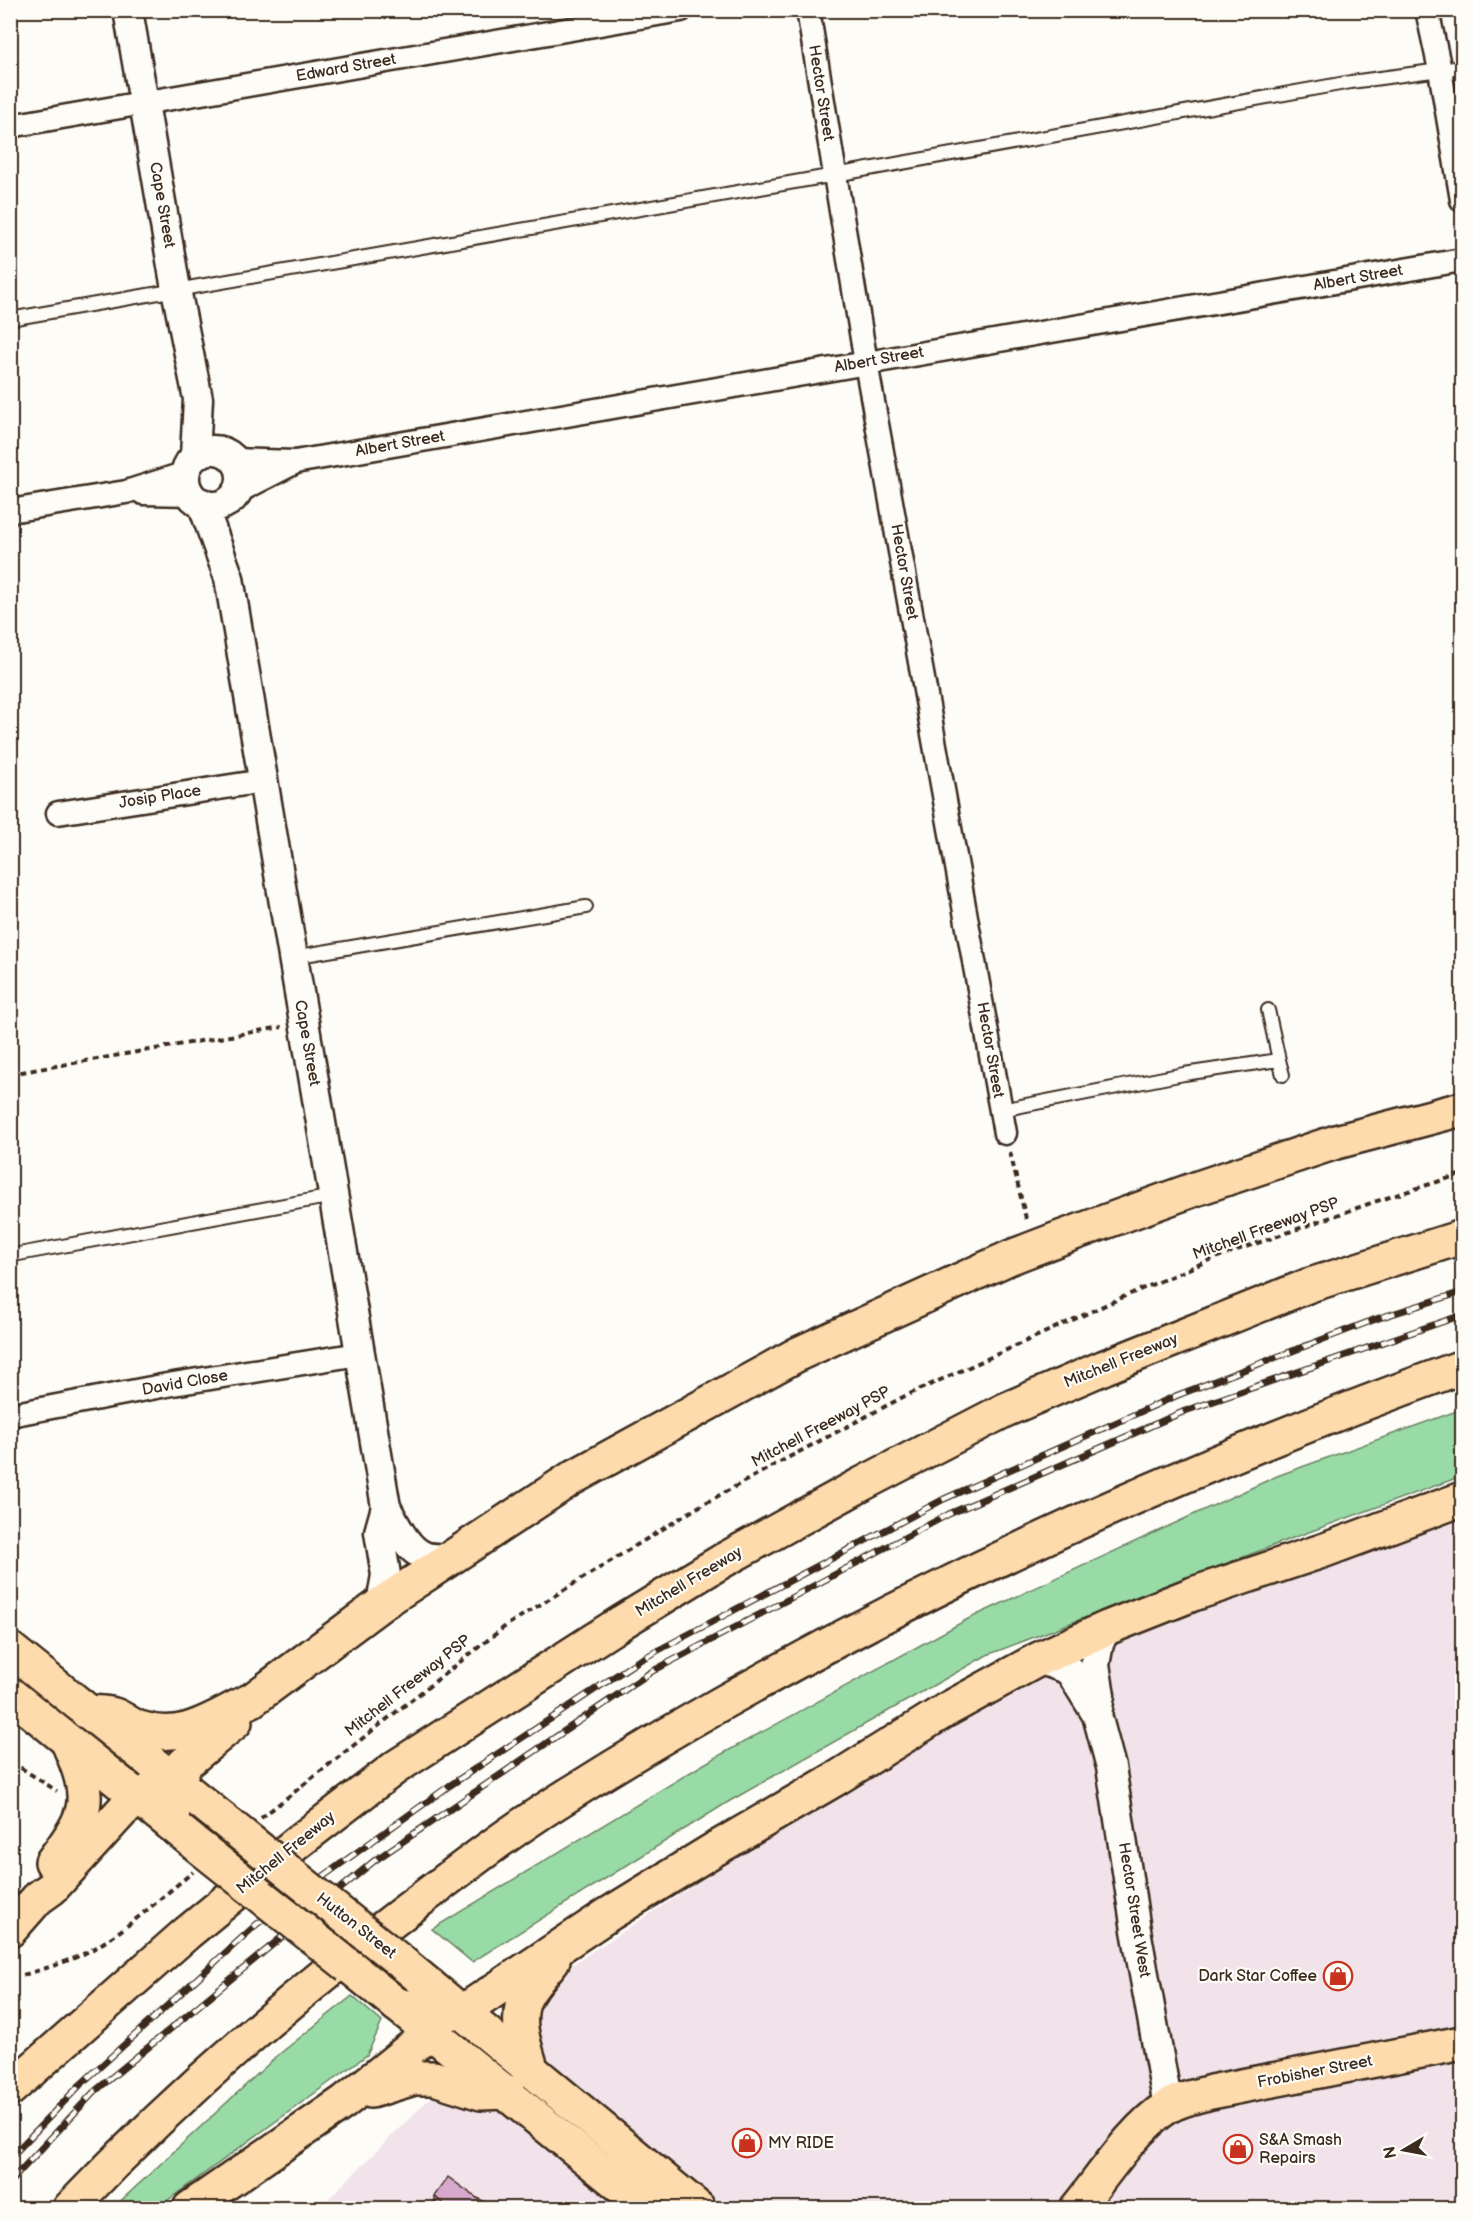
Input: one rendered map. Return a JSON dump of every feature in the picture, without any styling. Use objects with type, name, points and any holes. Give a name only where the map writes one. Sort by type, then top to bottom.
[{"type":"main road","points":[[87,1712],[113,1714],[138,1728],[155,1731],[184,1732],[207,1724],[252,1700],[381,1604],[572,1478],[798,1354],[1011,1257],[1198,1188],[1336,1142],[1462,1109]]},
{"type":"main road","name":"Mitchell Freeway","points":[[10,2089],[187,1934],[298,1842],[396,1767],[622,1622],[722,1561],[1005,1410],[1105,1367],[1310,1285],[1462,1237]]},
{"type":"main road","points":[[70,2208],[122,2154],[243,2043],[346,1956],[448,1878],[544,1811],[641,1751],[793,1664],[903,1606],[1026,1546],[1148,1491],[1278,1437],[1462,1367]]},
{"type":"main road","points":[[190,2208],[344,2102],[444,2018],[715,1849],[837,1778],[886,1746],[1040,1659],[1107,1628],[1193,1594],[1325,1550],[1462,1499]]},
{"type":"main road","name":"Hutton Street","points":[[10,1649],[87,1712],[180,1783],[243,1824],[400,1961],[444,2018],[508,2092],[648,2208]]},
{"type":"main road","points":[[10,1694],[171,1824],[199,1859],[370,1982],[397,2005],[444,2018]]},
{"type":"main road","points":[[10,1930],[123,1810],[140,1799],[180,1783],[238,1719],[252,1700]]},
{"type":"main road","points":[[38,1898],[41,1877],[76,1830],[83,1813],[85,1792],[80,1770],[68,1742]]},
{"type":"main road","points":[[171,1824],[180,1783]]},
{"type":"main road","points":[[532,2071],[520,2030],[521,2013],[526,1995],[567,1942]]},
{"type":"main road","name":"Hutton Street","points":[[444,2018],[532,2071],[698,2208]]},
{"type":"main road","name":"Frobisher Street","points":[[1168,2106],[1212,2092],[1462,2043]]},
{"type":"main road","points":[[344,2102],[395,2082],[414,2078],[434,2079],[481,2093],[508,2092]]},
{"type":"main road","points":[[1077,2208],[1145,2124],[1168,2106]]},
{"type":"street","name":"Cape Street","points":[[128,10],[176,289],[198,399],[193,481],[229,578],[386,1507],[403,1537],[417,1553],[426,1557],[448,1558]]},
{"type":"street","name":"Edward Street","points":[[10,126],[681,10]]},
{"type":"street","name":"Hector Street","points":[[808,10],[866,363],[1005,1133]]},
{"type":"street","points":[[1427,10],[1451,69],[1462,200]]},
{"type":"street","name":"Albert Street","points":[[231,457],[295,462],[1462,260]]},
{"type":"street","name":"Cape Street","points":[[198,399],[231,457]]},
{"type":"street","points":[[211,450],[231,457],[240,470],[241,482],[234,496],[222,504],[212,506],[193,481],[211,450]]},
{"type":"street","name":"Albert Street","points":[[234,496],[295,462]]},
{"type":"street","points":[[10,511],[193,481]]},
{"type":"street","name":"Cape Street","points":[[229,578],[234,496]]},
{"type":"street","name":"Josip Place","points":[[58,813],[263,781]]},
{"type":"street","name":"David Close","points":[[10,1415],[168,1385],[359,1354]]},
{"type":"street","name":"Cape Street","points":[[381,1604],[386,1575],[379,1532],[386,1507]]},
{"type":"street","name":"Hector Street West","points":[[1096,1715],[1100,1695],[1095,1665],[1099,1643],[1107,1628]]},
{"type":"street","name":"Hector Street West","points":[[1040,1659],[1069,1670],[1096,1715],[1112,1767],[1136,1930],[1168,2106]]},
{"type":"lane","points":[[10,319],[835,176],[1351,82],[1451,69]]},
{"type":"lane","points":[[292,957],[586,907]]},
{"type":"lane","points":[[1268,1010],[1283,1075]]},
{"type":"lane","points":[[1001,1110],[1184,1074],[1279,1060]]},
{"type":"lane","points":[[19,1254],[333,1196]]},
{"type":"path","points":[[10,1074],[304,1023]]},
{"type":"path","points":[[1005,1133],[1028,1230]]},
{"type":"path","name":"Mitchell Freeway PSP","points":[[243,1824],[507,1625],[682,1517],[778,1463],[903,1397],[1212,1259],[1374,1202],[1462,1174]]},
{"type":"path","points":[[10,1767],[21,1768],[58,1791],[66,1792]]},
{"type":"path","points":[[23,1975],[67,1961],[92,1950],[116,1934],[199,1859]]},
{"type":"shaded area","points":[[1462,1510],[1462,2208],[319,2208],[550,1979],[923,1736],[1132,1629]]},
{"type":"green space","points":[[1462,1409],[1462,1476],[987,1655],[728,1802],[472,1962],[432,1929],[704,1764],[968,1619],[1277,1476]]},
{"type":"green space","points":[[352,1996],[382,2022],[367,2055],[157,2208],[113,2208],[277,2056]]},
{"type":"building","points":[[448,2177],[477,2198],[496,2208],[449,2208],[434,2196]]},
{"type":"railway","points":[[10,2158],[80,2085],[257,1924],[449,1786],[638,1661],[944,1499],[1178,1395],[1376,1319],[1462,1292]]},
{"type":"railway","points":[[10,2182],[94,2092],[374,1861],[651,1672],[949,1514],[1185,1411],[1462,1315]]},
{"type":"place","name":"Dark Star Coffee","points":[[1338,1976]]},
{"type":"place","name":"MY RIDE","points":[[747,2143]]},
{"type":"place","name":"S&A Smash Repairs","points":[[1238,2149]]}]
